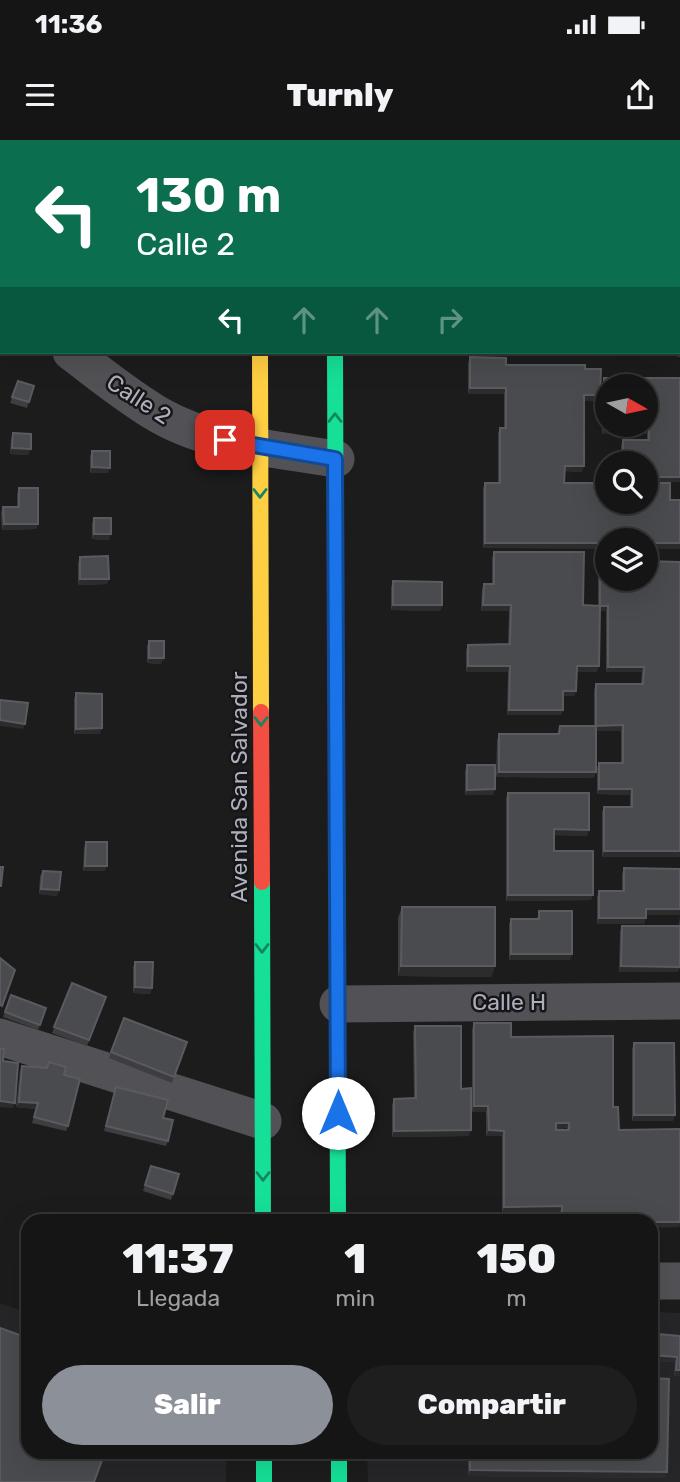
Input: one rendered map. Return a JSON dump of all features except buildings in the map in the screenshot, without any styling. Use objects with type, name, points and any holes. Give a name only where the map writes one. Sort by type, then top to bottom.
[{"type":"street","name":"Calle 2","points":[[74,354],[159,415],[193,430],[260,446],[335,459]]},
{"type":"street","name":"Avenida San Salvador","points":[[260,354],[263,1214]]},
{"type":"street","points":[[335,354],[338,1214]]},
{"type":"street","name":"Calle H","points":[[338,1004],[680,1001]]},
{"type":"street","points":[[0,1037],[263,1121]]},
{"type":"street","points":[[658,1281],[680,1281]]},
{"type":"street","points":[[264,1459],[264,1482]]},
{"type":"street","points":[[339,1459],[340,1482]]},
{"type":"shaded area","points":[[0,1303],[21,1310],[21,1459],[226,1459],[226,1482],[0,1482]]},
{"type":"shaded area","points":[[658,1312],[680,1313],[680,1482],[368,1482],[367,1459],[658,1459]]},
{"type":"traffic: fast","points":[[335,354],[338,1214]]},
{"type":"traffic: fast","points":[[262,882],[263,1214]]},
{"type":"traffic: fast","points":[[264,1459],[264,1482]]},
{"type":"traffic: fast","points":[[339,1459],[339,1482]]},
{"type":"traffic: slow","points":[[260,354],[261,712]]},
{"type":"traffic: jam","points":[[261,712],[262,882]]},
{"type":"route","points":[[225,440],[335,459],[338,1113]]}]
